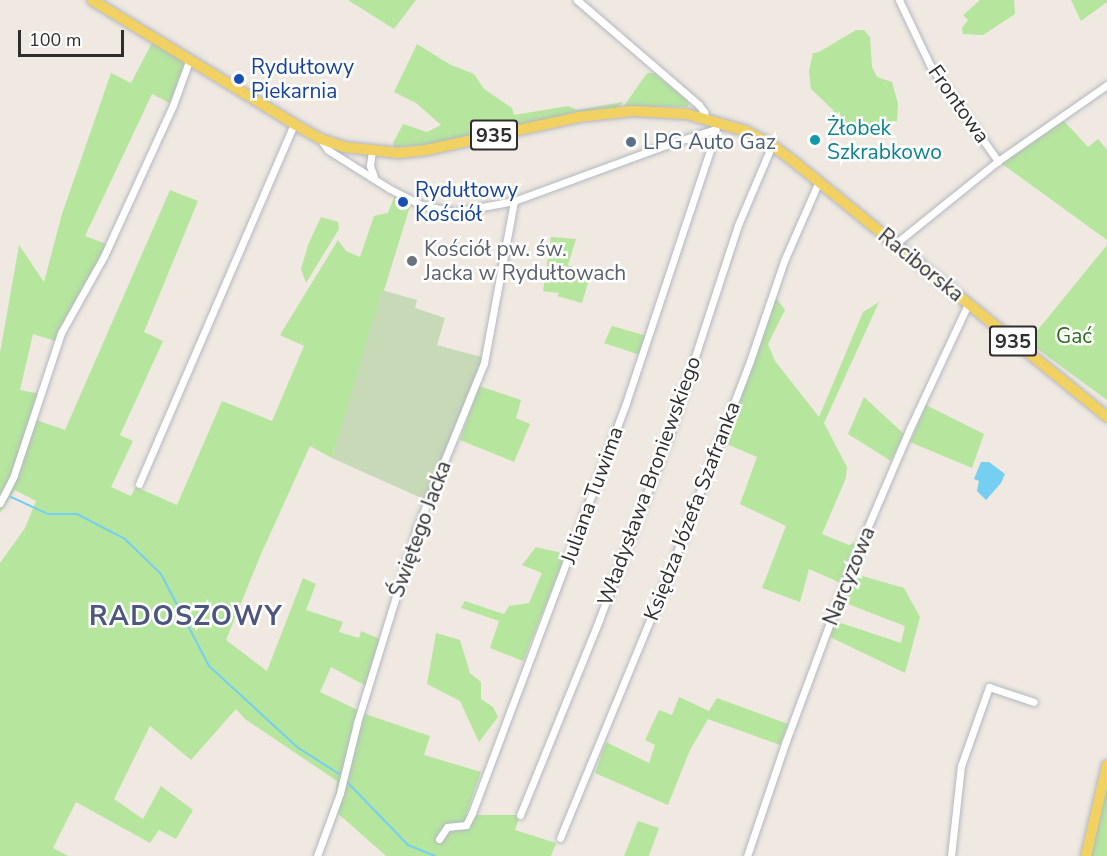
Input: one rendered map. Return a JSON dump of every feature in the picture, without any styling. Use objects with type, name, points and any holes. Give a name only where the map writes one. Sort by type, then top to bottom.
[{"type":"main road","name":"Raciborska","points":[[92,0],[189,62],[294,124],[321,139],[344,147],[399,153],[426,150],[578,117],[633,111],[670,112],[726,124],[772,145],[898,241],[968,304],[1107,417]]},
{"type":"main road","points":[[1086,856],[1107,765]]},
{"type":"street","points":[[577,0],[692,98],[703,110],[705,118]]},
{"type":"street","name":"Frontowa","points":[[898,241],[998,161],[930,65],[899,0]]},
{"type":"street","points":[[0,503],[17,466],[62,333],[104,256],[173,105],[189,62]]},
{"type":"street","points":[[998,161],[1107,85]]},
{"type":"street","points":[[139,484],[294,124]]},
{"type":"street","name":"Raciborska","points":[[321,139],[328,150],[421,205],[455,212],[514,201],[715,130],[726,124]]},
{"type":"street","name":"Juliana Tuwima","points":[[439,839],[447,828],[466,825],[472,813],[625,406],[713,142],[715,130]]},
{"type":"street","name":"Władysława Broniewskiego","points":[[520,815],[599,620],[667,442],[738,225],[772,145]]},
{"type":"street","points":[[372,151],[370,166],[376,179]]},
{"type":"street","name":"Księdza Józefa Szafranka","points":[[560,838],[670,571],[750,361],[784,261],[819,181]]},
{"type":"street","name":"Świętego Jacka","points":[[317,856],[340,793],[357,723],[417,528],[484,363],[514,201]]},
{"type":"street","name":"Narcyzowa","points":[[747,856],[786,741],[852,564],[910,428],[968,304]]},
{"type":"street","points":[[951,856],[962,766],[988,687],[1034,702]]},
{"type":"green space","points":[[348,0],[416,0],[394,29]]},
{"type":"green space","points":[[980,0],[1014,0],[1015,14],[983,35],[963,34],[962,28],[968,20],[963,15]]},
{"type":"green space","points":[[1071,0],[1107,0],[1107,2],[1081,21]]},
{"type":"green space","points":[[856,30],[864,30],[870,37],[872,67],[877,77],[892,82],[898,104],[897,121],[879,137],[852,130],[839,123],[833,110],[811,89],[809,71],[813,53],[819,52]]},
{"type":"green space","points":[[154,39],[189,61],[173,105],[152,94],[85,236],[109,245],[58,342],[33,334],[20,390],[40,394],[33,419],[65,430],[170,190],[198,201],[144,332],[163,341],[120,435],[133,441],[111,487],[131,496],[136,487],[177,505],[222,401],[272,421],[304,346],[280,335],[338,240],[346,251],[360,257],[374,216],[388,213],[396,192],[412,200],[332,458],[310,446],[261,554],[226,640],[267,671],[303,578],[316,584],[306,610],[343,622],[339,632],[359,638],[361,631],[380,639],[368,687],[331,667],[320,692],[368,715],[430,736],[424,755],[481,772],[466,815],[520,815],[515,830],[556,843],[551,856],[386,856],[334,810],[337,781],[245,719],[236,709],[191,760],[150,726],[114,799],[143,819],[161,786],[193,810],[176,839],[159,830],[150,843],[76,802],[53,848],[68,856],[0,856],[0,563],[25,528],[36,501],[15,490],[0,513],[0,353],[19,245],[44,282],[62,214],[111,73],[131,83]]},
{"type":"green space","points":[[417,44],[451,65],[474,74],[484,89],[512,108],[514,115],[568,106],[577,110],[623,102],[619,107],[439,144],[394,147],[393,143],[403,124],[427,132],[441,125],[416,103],[394,92]]},
{"type":"green space","points":[[647,73],[654,73],[687,100],[689,105],[687,107],[624,106]]},
{"type":"green space","points":[[1064,121],[1088,147],[1098,139],[1107,150],[1107,240],[998,161]]},
{"type":"green space","points":[[321,217],[338,222],[339,229],[306,283],[301,269],[308,245]]},
{"type":"green space","points":[[551,237],[576,239],[568,265],[591,273],[582,303],[557,296],[559,293],[543,291]]},
{"type":"green space","name":"Gać","points":[[1107,245],[1107,400],[1028,342]]},
{"type":"green space","points":[[382,290],[417,300],[415,308],[445,318],[437,345],[485,358],[428,501],[332,458]]},
{"type":"green space","points":[[776,298],[785,310],[768,344],[775,361],[819,417],[863,312],[879,302],[824,423],[847,467],[846,478],[822,534],[849,545],[856,542],[841,583],[809,569],[800,602],[762,588],[786,526],[740,504],[757,457],[724,443]]},
{"type":"green space","points":[[612,326],[647,336],[640,355],[604,343]]},
{"type":"green space","points":[[479,386],[521,400],[516,418],[530,424],[514,462],[460,440]]},
{"type":"green space","points":[[864,397],[904,434],[891,461],[848,434]]},
{"type":"green space","points":[[926,405],[984,434],[972,468],[910,442]]},
{"type":"green space","points":[[536,547],[566,554],[523,661],[490,648],[499,621],[461,608],[465,601],[504,614],[509,606],[529,603],[542,573],[522,565]]},
{"type":"green space","points":[[852,573],[904,588],[920,617],[905,673],[830,637],[835,621],[901,643],[905,626],[843,602]]},
{"type":"green space","points":[[436,633],[460,640],[470,673],[481,682],[481,699],[493,707],[498,717],[479,742],[460,701],[427,684]]},
{"type":"green space","points":[[679,697],[709,711],[717,698],[788,724],[780,745],[708,719],[690,750],[668,805],[595,773],[606,742],[649,763],[655,745],[645,740],[659,710],[672,715]]},
{"type":"green space","points":[[1107,785],[1107,856],[1091,856]]},
{"type":"green space","points":[[638,821],[659,828],[649,856],[624,856]]},
{"type":"water","points":[[981,462],[989,462],[1005,474],[1001,483],[986,500],[977,491],[979,481],[974,479]]},
{"type":"waterway","points":[[11,497],[48,514],[77,514],[125,539],[161,574],[209,666],[297,747],[339,774]]},
{"type":"waterway","points":[[348,783],[408,845],[435,856]]},
{"type":"place","name":"Rydułtowy Piekarnia","points":[[239,79]]},
{"type":"place","name":"Żłobek Szkrabkowo","points":[[815,140]]},
{"type":"place","name":"LPG Auto Gaz","points":[[631,142]]},
{"type":"place","name":"Rydułtowy Kościół","points":[[403,202]]},
{"type":"place","name":"Kościół pw. św. Jacka w Rydułtowach","points":[[412,261]]},
{"type":"district","name":"RADOSZOWY","points":[[186,617]]}]
